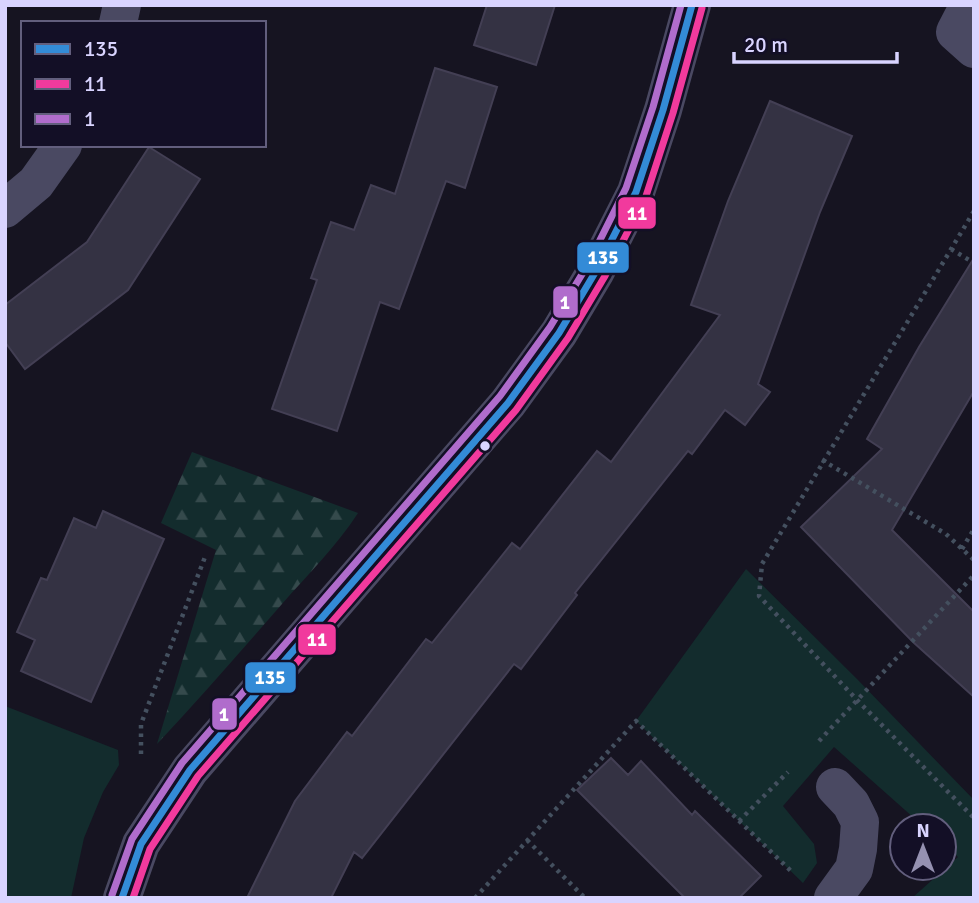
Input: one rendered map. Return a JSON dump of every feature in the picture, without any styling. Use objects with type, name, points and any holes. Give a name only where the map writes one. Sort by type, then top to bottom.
[{"type":"street","points":[[122,898],[141,844],[190,770],[508,403],[559,333],[596,271],[636,192],[663,110],[692,5]]},
{"type":"street","points":[[969,5],[955,32],[974,49]]},
{"type":"street","points":[[5,209],[36,183],[62,147]]},
{"type":"street","points":[[833,898],[854,869],[860,822],[851,804],[835,787]]},
{"type":"path","points":[[974,211],[822,460],[762,564],[759,596],[974,818]]},
{"type":"path","points":[[951,248],[974,263]]},
{"type":"path","points":[[822,460],[946,534],[974,560]]},
{"type":"path","points":[[962,548],[974,529]]},
{"type":"path","points":[[178,789],[151,770],[141,754],[141,724],[205,557]]},
{"type":"path","points":[[812,747],[974,575]]},
{"type":"path","points":[[475,898],[636,721],[794,874]]},
{"type":"path","points":[[739,821],[794,766]]},
{"type":"path","points":[[527,840],[585,898]]},
{"type":"green space","points":[[192,452],[358,513],[321,560],[157,744],[216,550],[161,523]]},
{"type":"green space","points":[[746,569],[974,800],[974,898],[912,898],[930,882],[958,882],[958,812],[907,812],[834,747],[783,806],[814,844],[817,863],[803,883],[636,721]]},
{"type":"green space","points":[[5,706],[118,750],[119,765],[103,792],[84,838],[71,898],[5,898]]},
{"type":"building","points":[[487,5],[555,5],[536,65],[474,45]]},
{"type":"building","points":[[435,68],[497,87],[465,188],[446,181],[399,309],[380,302],[337,431],[272,409],[317,280],[311,278],[331,222],[354,230],[371,185],[395,194]]},
{"type":"building","points":[[770,101],[852,136],[820,212],[758,384],[770,392],[745,425],[725,410],[692,454],[688,451],[575,593],[577,595],[521,669],[514,664],[362,858],[354,852],[331,898],[247,898],[295,801],[347,732],[352,736],[426,639],[432,643],[512,543],[520,549],[597,451],[611,462],[720,315],[691,305],[728,201]]},
{"type":"building","points":[[149,147],[200,179],[128,290],[25,369],[5,342],[5,305],[87,242]]},
{"type":"building","points":[[974,258],[974,391],[892,530],[974,612],[974,697],[913,642],[801,527],[882,449],[867,439]]},
{"type":"building","points":[[103,511],[164,539],[91,702],[21,671],[35,640],[17,632],[41,578],[47,580],[74,518],[96,528]]},
{"type":"building","points":[[611,758],[628,775],[641,761],[692,815],[695,811],[761,876],[739,898],[685,898],[577,790]]},
{"type":"transit line","name":"1","points":[[112,895],[132,839],[182,763],[500,396],[550,327],[587,266],[626,188],[653,107],[681,5]]},
{"type":"transit line","name":"135","points":[[122,898],[141,844],[190,770],[508,403],[559,333],[596,271],[636,192],[663,110],[692,5]]},
{"type":"transit line","name":"11","points":[[133,898],[150,849],[198,776],[516,410],[568,338],[605,276],[646,196],[673,113],[702,8]]}]
